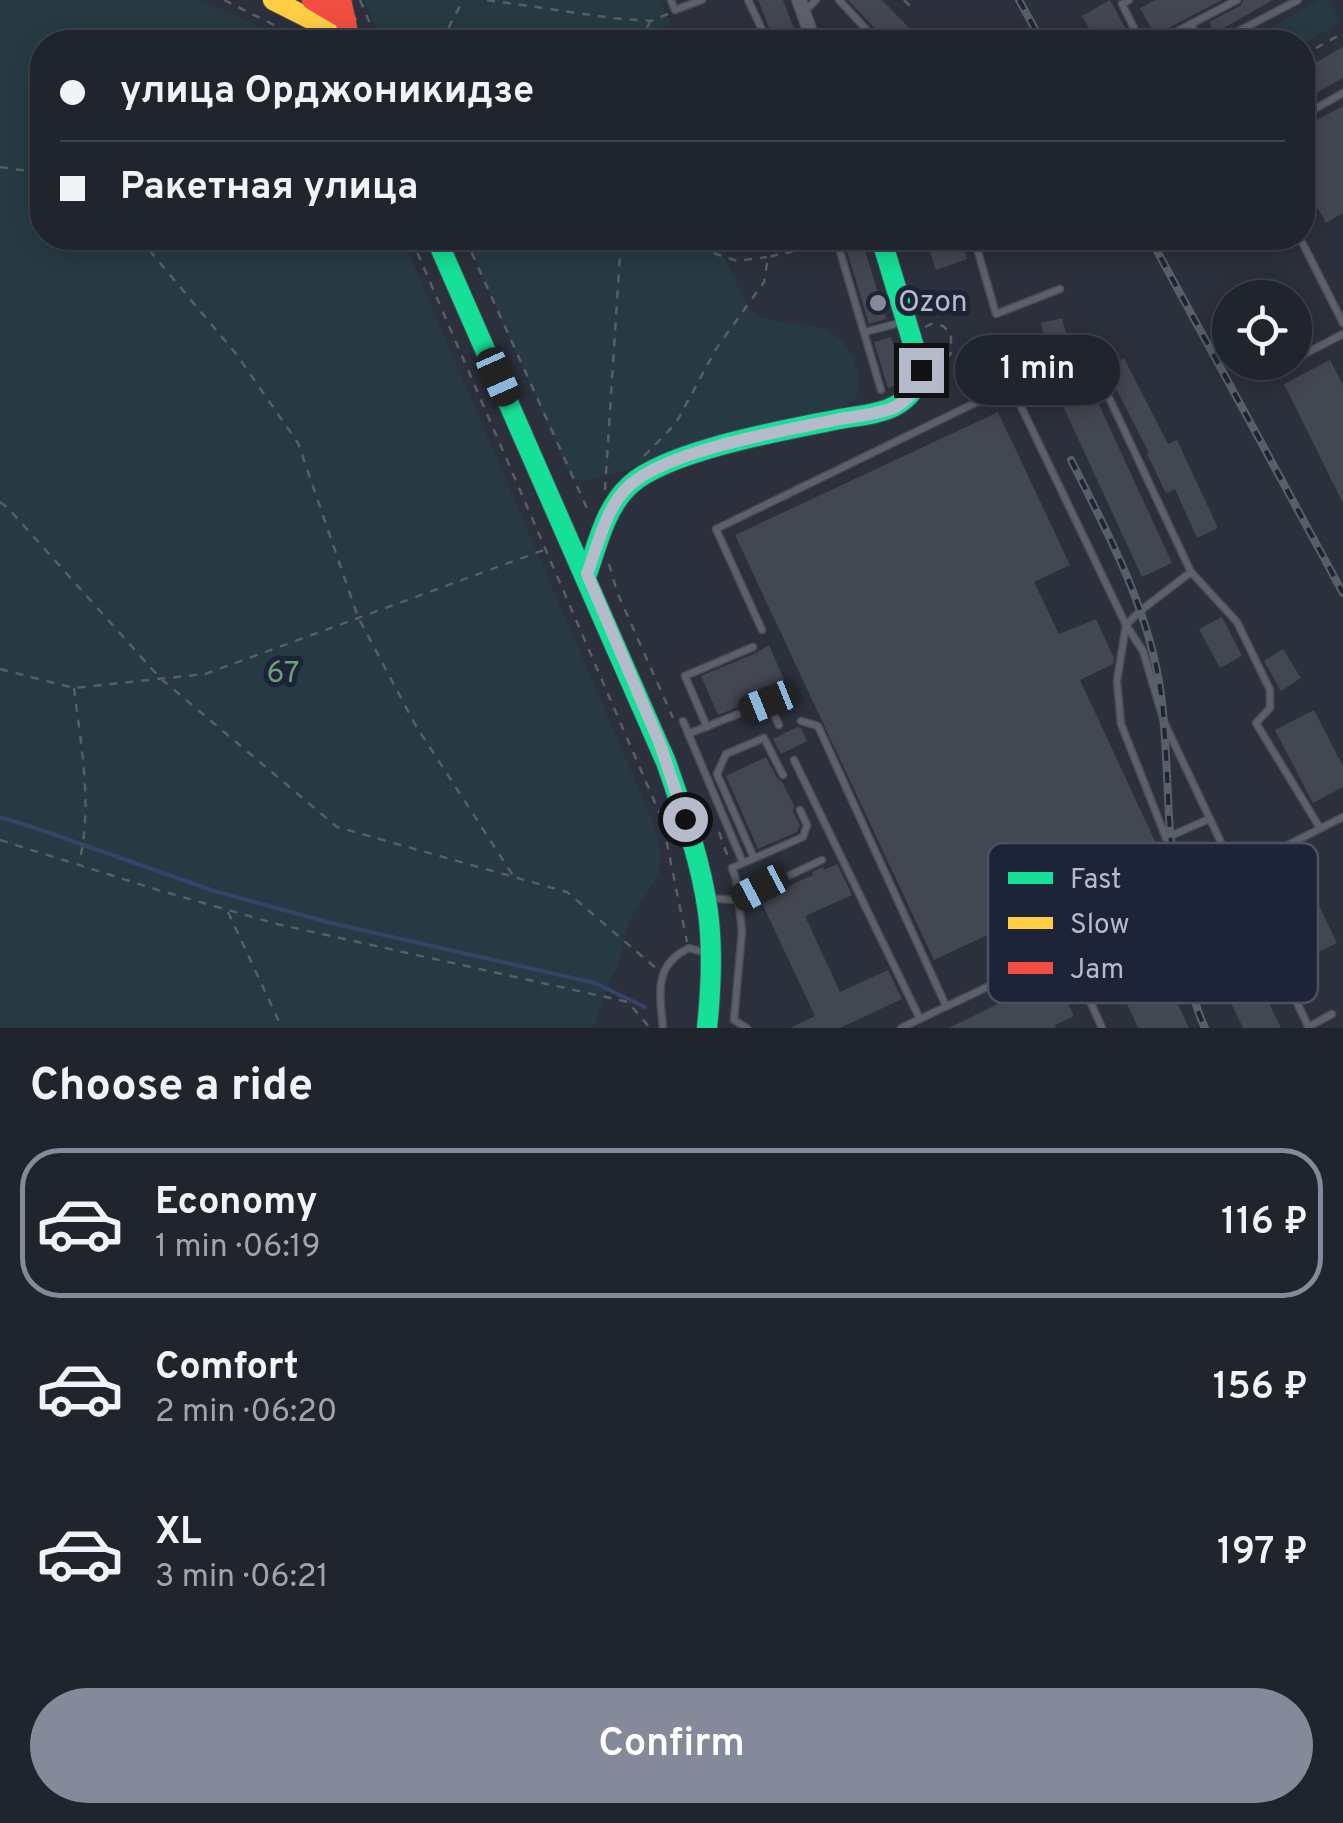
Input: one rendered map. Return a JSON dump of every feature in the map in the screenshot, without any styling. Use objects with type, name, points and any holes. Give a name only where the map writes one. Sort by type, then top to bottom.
[{"type":"main road","points":[[312,0],[343,26]]},
{"type":"main road","points":[[276,1],[343,26]]},
{"type":"main road","points":[[441,250],[660,744],[706,898],[711,966],[707,1028]]},
{"type":"main road","points":[[587,574],[610,510],[628,486],[648,472],[752,437],[886,410],[911,395],[921,370],[887,250]]},
{"type":"street","points":[[802,6],[810,30]]},
{"type":"lane","points":[[671,0],[676,10],[702,0]]},
{"type":"lane","points":[[748,0],[762,30]]},
{"type":"lane","points":[[802,6],[816,0]]},
{"type":"lane","points":[[839,0],[867,30]]},
{"type":"lane","points":[[1130,0],[1122,4],[1135,30]]},
{"type":"lane","points":[[1180,30],[1237,0]]},
{"type":"lane","points":[[1241,30],[1298,0]]},
{"type":"lane","points":[[1191,24],[1194,30]]},
{"type":"lane","points":[[1315,109],[1343,94]]},
{"type":"lane","points":[[840,250],[881,390]]},
{"type":"lane","points":[[977,250],[996,314],[1060,289]]},
{"type":"lane","points":[[1306,250],[1343,323]]},
{"type":"lane","points":[[866,332],[908,327]]},
{"type":"lane","points":[[1312,350],[1343,334]]},
{"type":"lane","points":[[762,630],[716,529],[975,403],[1014,392],[1050,368],[1088,360],[1191,572],[1236,622],[1270,690],[1270,708],[1256,723],[1320,828]]},
{"type":"lane","points":[[1014,392],[1126,625],[1143,650],[1164,722],[1220,843]]},
{"type":"lane","points":[[1191,572],[1126,625],[1118,681],[1121,724],[1166,838],[1209,819]]},
{"type":"lane","points":[[707,726],[684,676],[754,647]]},
{"type":"lane","points":[[688,734],[768,702],[778,724]]},
{"type":"lane","points":[[802,721],[818,726],[946,1006]]},
{"type":"lane","points":[[679,722],[688,734],[742,863]]},
{"type":"lane","points":[[754,858],[717,774],[726,754],[764,738],[783,775]]},
{"type":"lane","points":[[794,760],[920,1019]]},
{"type":"lane","points":[[747,1028],[734,1020],[742,931],[732,868],[803,837],[807,825],[800,810]]},
{"type":"lane","points":[[1291,843],[1343,817]]},
{"type":"lane","points":[[706,898],[737,900],[822,860]]},
{"type":"lane","points":[[662,1028],[662,973],[674,955],[688,948],[704,952],[711,966]]},
{"type":"lane","points":[[901,1028],[988,986]]},
{"type":"lane","points":[[1091,1003],[1102,1028]]},
{"type":"lane","points":[[1296,1003],[1308,1028],[1332,1014]]},
{"type":"path","points":[[224,0],[283,30]]},
{"type":"path","points":[[360,0],[373,30]]},
{"type":"path","points":[[447,30],[463,0]]},
{"type":"path","points":[[487,0],[651,21],[676,10]]},
{"type":"path","points":[[904,0],[914,10]]},
{"type":"path","points":[[646,30],[651,21]]},
{"type":"path","points":[[1315,49],[1343,34]]},
{"type":"path","points":[[0,167],[30,171]]},
{"type":"path","points":[[149,250],[237,355],[298,442],[358,617],[416,726],[515,878]]},
{"type":"path","points":[[415,250],[662,820],[688,948]]},
{"type":"path","points":[[470,250],[600,541],[617,592],[679,722]]},
{"type":"path","points":[[604,506],[621,250]]},
{"type":"path","points":[[705,250],[738,261],[796,250]]},
{"type":"path","points":[[642,459],[676,423],[716,349],[764,282],[768,257]]},
{"type":"path","points":[[908,327],[931,324],[943,326],[950,334],[951,353],[940,369],[920,380]]},
{"type":"path","points":[[0,502],[160,678],[337,827],[566,892],[662,973]]},
{"type":"path","points":[[0,669],[74,688],[205,674],[546,550]]},
{"type":"path","points":[[74,688],[86,795],[85,836],[78,864]]},
{"type":"path","points":[[0,840],[276,924],[628,1002],[650,1028]]},
{"type":"path","points":[[226,909],[282,1028]]},
{"type":"green space","name":"67","points":[[0,0],[200,0],[267,30],[30,30],[30,250],[407,250],[655,827],[659,873],[628,923],[619,965],[609,981],[593,1028],[0,1028]]},
{"type":"green space","points":[[364,0],[659,0],[671,25],[662,30],[377,30]]},
{"type":"green space","points":[[1320,0],[1329,0],[1341,22],[1315,37],[1315,30],[1266,30]]},
{"type":"green space","points":[[471,250],[721,250],[747,307],[774,321],[832,333],[854,360],[856,399],[836,410],[704,443],[612,474],[573,480]]},
{"type":"building","points":[[758,0],[783,0],[794,30],[770,30]]},
{"type":"building","points":[[848,0],[882,0],[911,30],[877,30]]},
{"type":"building","points":[[1110,0],[1126,30],[1090,30],[1082,16]]},
{"type":"building","points":[[1155,0],[1222,0],[1165,30],[1152,30],[1140,8]]},
{"type":"building","points":[[1244,0],[1273,0],[1220,30],[1213,30],[1209,22]]},
{"type":"building","points":[[1343,47],[1343,78],[1315,94],[1315,63]]},
{"type":"building","points":[[1343,106],[1343,213],[1326,223],[1315,203],[1315,121]]},
{"type":"building","points":[[847,250],[865,250],[886,319],[869,324]]},
{"type":"building","points":[[929,250],[964,250],[967,259],[936,270]]},
{"type":"building","points":[[1062,318],[1068,341],[1047,346],[1041,323]]},
{"type":"building","points":[[891,337],[904,379],[888,388],[874,342]]},
{"type":"building","points":[[1124,358],[1168,444],[1177,440],[1218,528],[1197,538],[1175,489],[1166,493],[1105,367]]},
{"type":"building","points":[[1330,360],[1343,385],[1343,503],[1284,384],[1312,380],[1312,369]]},
{"type":"building","points":[[1082,368],[1172,563],[1142,577],[1051,380]]},
{"type":"building","points":[[998,412],[1070,565],[1034,582],[1059,634],[1096,619],[1114,658],[1113,664],[1080,680],[1156,843],[988,843],[988,935],[934,960],[735,535]]},
{"type":"building","points":[[1222,617],[1242,656],[1220,668],[1199,629]]},
{"type":"building","points":[[769,645],[787,687],[782,689],[792,711],[781,710],[773,693],[718,715],[701,676]]},
{"type":"building","points":[[1283,649],[1301,678],[1281,691],[1264,661]]},
{"type":"building","points":[[1314,710],[1343,766],[1343,787],[1313,803],[1275,730]]},
{"type":"building","points":[[797,727],[807,741],[781,754],[773,739]]},
{"type":"building","points":[[766,757],[794,806],[800,825],[797,832],[758,849],[726,776]]},
{"type":"building","points":[[837,864],[852,895],[805,916],[840,992],[888,970],[902,999],[840,1028],[790,1028],[815,1016],[760,899],[823,867],[824,870]]},
{"type":"building","points":[[1318,903],[1337,943],[1318,952]]},
{"type":"building","points":[[999,1003],[1068,1003],[1074,1016],[1055,1025],[1056,1028],[949,1028]]},
{"type":"building","points":[[1127,1003],[1178,1003],[1189,1028],[1138,1028]]},
{"type":"building","points":[[1231,1003],[1269,1003],[1281,1028],[1243,1028]]},
{"type":"waterway","points":[[0,817],[214,891],[331,923],[595,983],[645,1007]]},
{"type":"railway","points":[[1019,0],[1035,30]]},
{"type":"railway","points":[[1157,250],[1343,593]]},
{"type":"railway","points":[[1071,460],[1127,577],[1149,638],[1163,716],[1171,843]]},
{"type":"railway","points":[[1195,1003],[1205,1028]]},
{"type":"traffic: fast","points":[[441,250],[666,762],[696,855],[708,912],[711,970],[707,1028]]},
{"type":"traffic: fast","points":[[587,574],[614,504],[647,473],[727,444],[881,411],[909,395],[921,370],[885,250]]},
{"type":"traffic: slow","points":[[273,0],[332,30]]},
{"type":"traffic: jam","points":[[312,0],[346,20]]},
{"type":"traffic: jam","points":[[341,0],[347,30]]},
{"type":"place","name":"Ozon","points":[[878,303]]},
{"type":"route","points":[[685,819],[660,744],[587,574],[610,510],[628,486],[648,472],[682,458],[752,437],[896,406],[916,388],[921,370]]}]
